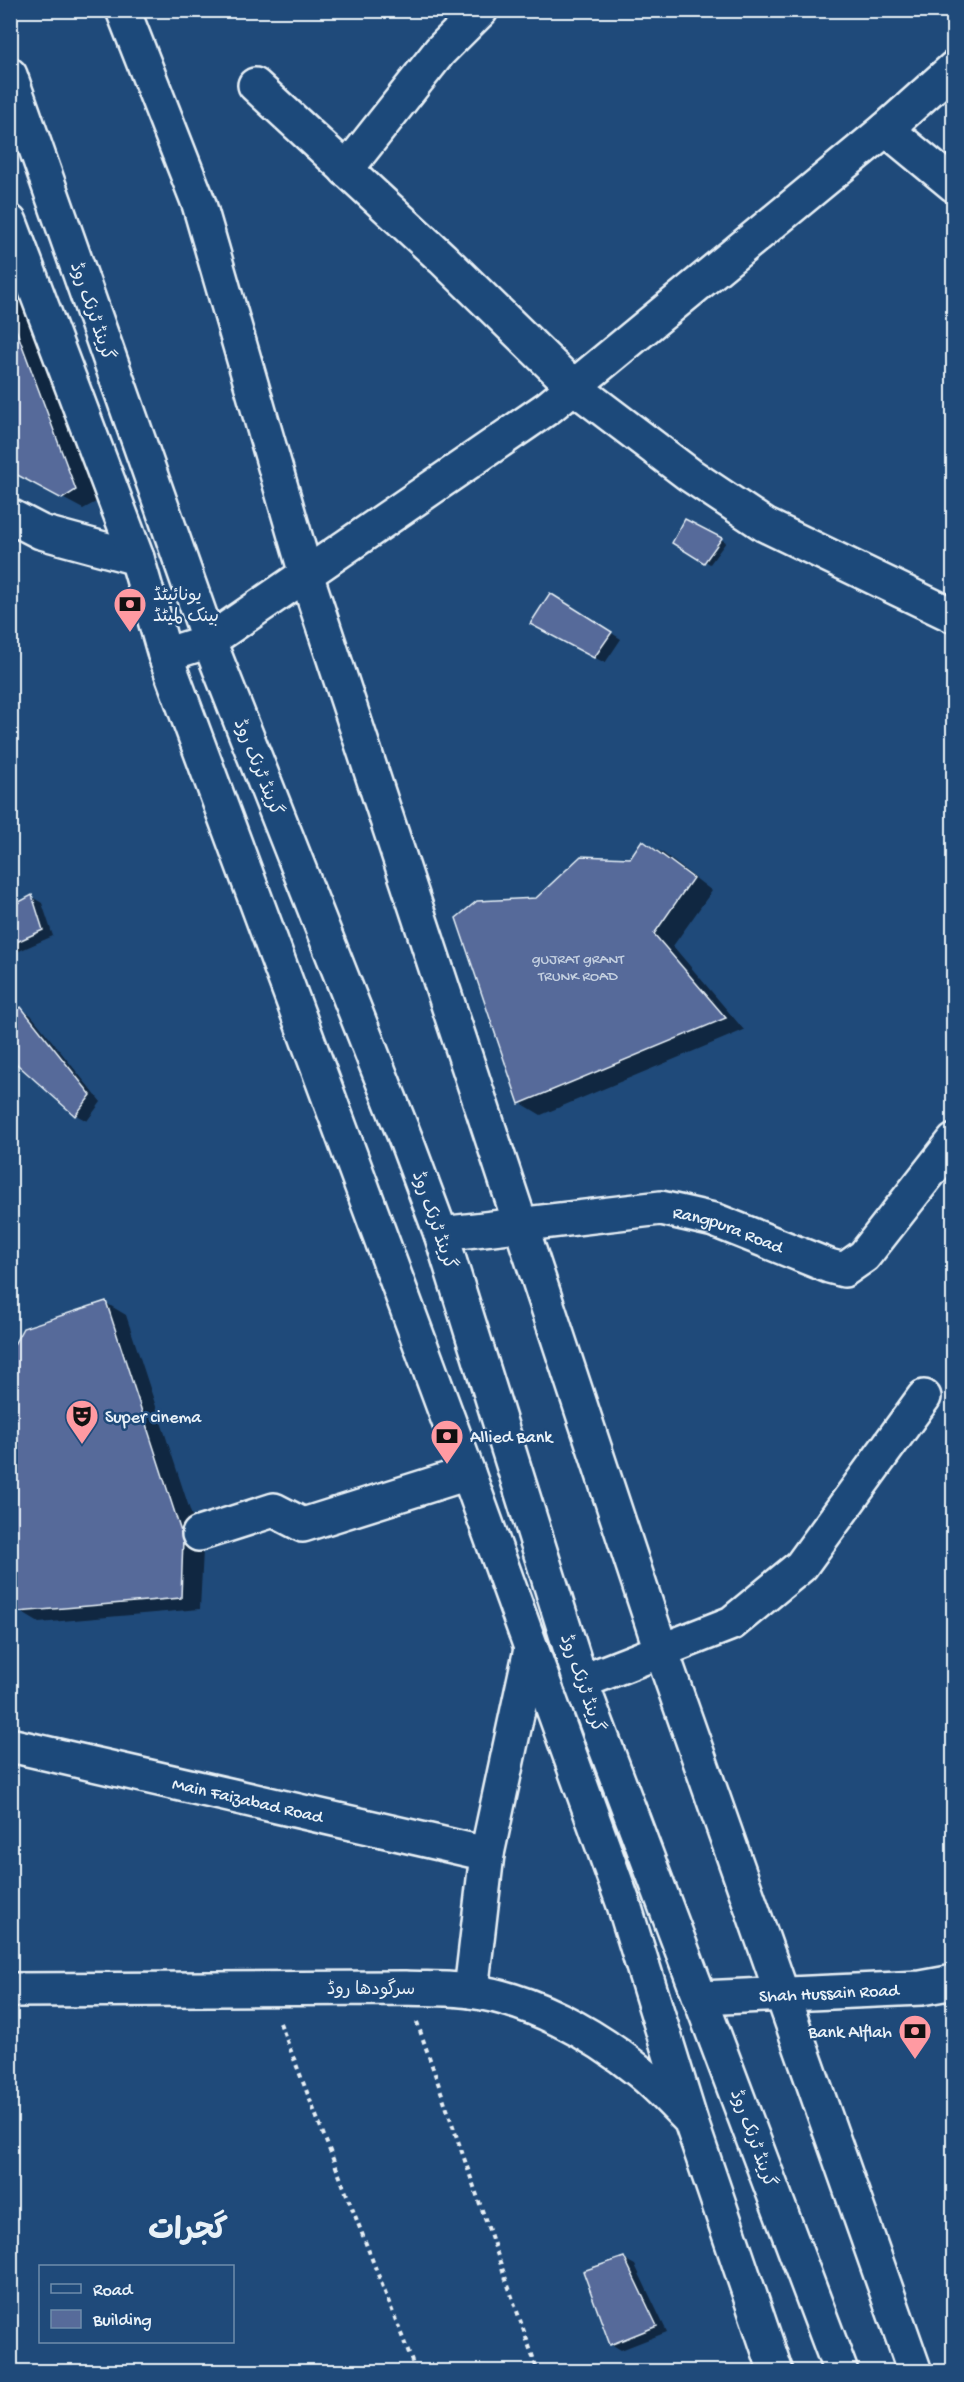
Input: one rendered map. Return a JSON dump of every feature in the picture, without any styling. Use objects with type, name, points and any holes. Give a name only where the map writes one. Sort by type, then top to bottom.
[{"type":"street","points":[[123,10],[199,204],[306,574],[661,1650],[915,2372]]},
{"type":"street","points":[[346,170],[440,51],[481,10]]},
{"type":"street","points":[[165,655],[209,641],[549,407],[886,129],[954,68]]},
{"type":"street","name":"گرینڈ ٹرنک روڈ","points":[[10,75],[209,641],[441,1234],[581,1682],[702,1998],[841,2372]]},
{"type":"street","points":[[255,85],[444,260],[574,387],[690,476],[765,525],[954,616]]},
{"type":"street","points":[[886,129],[954,185]]},
{"type":"street","name":"گرینڈ ٹرنک روڈ","points":[[10,222],[137,558],[165,655],[468,1473],[624,1905],[691,2122],[776,2372]]},
{"type":"street","points":[[10,516],[41,532],[137,558]]},
{"type":"street","name":"Rangpura Road","points":[[441,1234],[661,1208],[714,1220],[844,1270],[864,1256],[954,1141]]},
{"type":"street","points":[[581,1682],[732,1623],[801,1566],[924,1397]]},
{"type":"street","points":[[199,1534],[274,1510],[303,1525],[468,1473]]},
{"type":"street","points":[[471,1991],[487,1854],[531,1649]]},
{"type":"street","name":"Main Faizabad Road","points":[[10,1745],[487,1854]]},
{"type":"street","name":"Shah Hussain Road","points":[[702,1998],[921,1988],[954,1982]]},
{"type":"street","name":"سرگودھا روڈ","points":[[10,1990],[405,1988],[471,1991],[516,2002],[557,2018],[604,2046],[640,2072],[691,2122]]},
{"type":"path","points":[[405,1988],[538,2372]]},
{"type":"path","points":[[266,1989],[416,2372]]},
{"type":"building","points":[[10,313],[76,490],[62,499],[10,471]]},
{"type":"building","points":[[685,519],[722,538],[704,563],[672,543]]},
{"type":"building","points":[[550,593],[612,632],[594,658],[530,624]]},
{"type":"building","points":[[642,840],[693,878],[654,934],[726,1018],[519,1104],[456,918],[477,901],[536,898],[581,856],[630,858]]},
{"type":"building","points":[[32,895],[43,930],[10,945],[10,907]]},
{"type":"building","points":[[21,1007],[91,1095],[75,1116],[10,1058],[10,1016]]},
{"type":"building","name":"Super cinema","points":[[106,1301],[183,1538],[181,1598],[18,1612],[10,1556],[10,1352],[23,1328]]},
{"type":"building","points":[[624,2257],[657,2326],[610,2345],[583,2271]]},
{"type":"place","name":"یونائیٹڈ بینک لمیٹڈ","points":[[130,633]]},
{"type":"place","name":"Super cinema","points":[[82,1445]]},
{"type":"place","name":"Allied Bank","points":[[447,1465]]},
{"type":"place","name":"Bank Alflah","points":[[915,2060]]},
{"type":"district","name":"گجرات","points":[[188,2228]]}]
